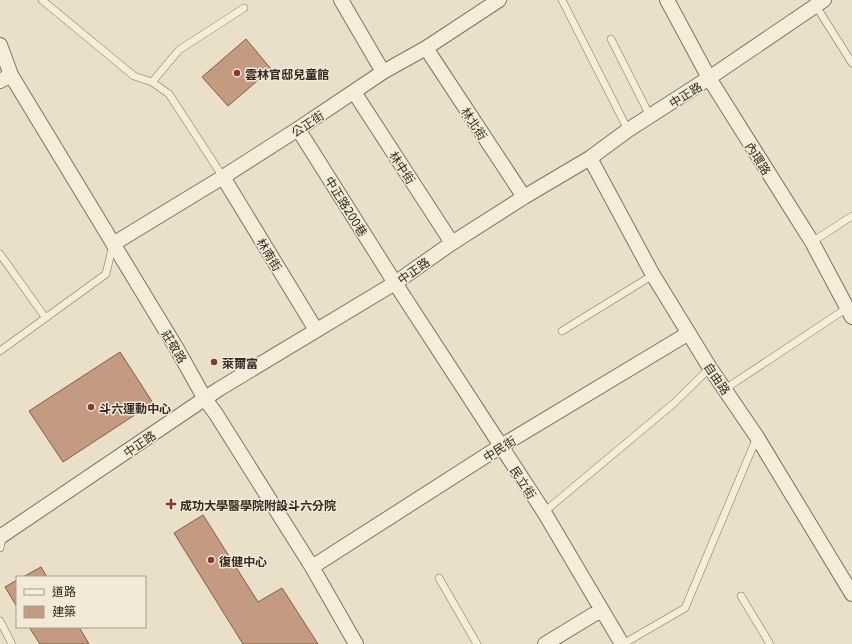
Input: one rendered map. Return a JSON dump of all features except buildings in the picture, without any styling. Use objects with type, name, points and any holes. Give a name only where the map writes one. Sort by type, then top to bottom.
[{"type":"street","points":[[341,0],[383,72]]},
{"type":"street","name":"公正街","points":[[113,244],[223,177],[383,72],[426,48],[499,0]]},
{"type":"street","name":"內環路","points":[[668,0],[709,78],[812,242],[849,312]]},
{"type":"street","name":"中正路","points":[[1,537],[205,399],[395,283],[452,243],[524,197],[590,158],[628,130],[709,78],[820,3]]},
{"type":"street","name":"莊敬路","points":[[0,45],[6,78],[113,244],[177,349],[205,399],[216,414],[312,567],[356,644]]},
{"type":"street","name":"林北街","points":[[426,48],[524,197]]},
{"type":"street","name":"林中街","points":[[354,92],[452,243]]},
{"type":"street","name":"中正路200巷","points":[[298,129],[395,283]]},
{"type":"street","name":"自由路","points":[[590,158],[653,275],[710,368],[757,437],[852,594]]},
{"type":"street","name":"林南街","points":[[223,177],[316,330]]},
{"type":"street","name":"民立街","points":[[395,283],[544,512],[601,610],[623,644]]},
{"type":"street","name":"中民街","points":[[312,567],[501,446],[689,333]]},
{"type":"street","points":[[545,644],[601,610]]},
{"type":"lane","points":[[42,0],[134,76],[152,82],[169,94],[223,177]]},
{"type":"lane","points":[[562,0],[628,130]]},
{"type":"lane","points":[[820,3],[852,63]]},
{"type":"lane","points":[[152,82],[179,50],[244,8]]},
{"type":"lane","points":[[611,39],[650,116]]},
{"type":"lane","points":[[812,242],[852,216]]},
{"type":"lane","points":[[0,351],[106,274],[113,244]]},
{"type":"lane","points":[[0,254],[45,317]]},
{"type":"lane","points":[[562,331],[653,275]]},
{"type":"lane","points":[[725,389],[849,312]]},
{"type":"lane","points":[[544,512],[674,404],[710,368]]},
{"type":"lane","points":[[623,644],[685,608],[757,437]]},
{"type":"lane","points":[[439,578],[477,644]]},
{"type":"lane","points":[[741,596],[770,644]]},
{"type":"lane","points":[[0,621],[12,644]]},
{"type":"place","name":"雲林官邸兒童館","points":[[237,73]]},
{"type":"place","name":"萊爾富","points":[[214,362]]},
{"type":"place","name":"斗六運動中心","points":[[91,407]]},
{"type":"place","name":"成功大學醫學院附設斗六分院","points":[[171,504]]},
{"type":"place","name":"復健中心","points":[[211,560]]}]
